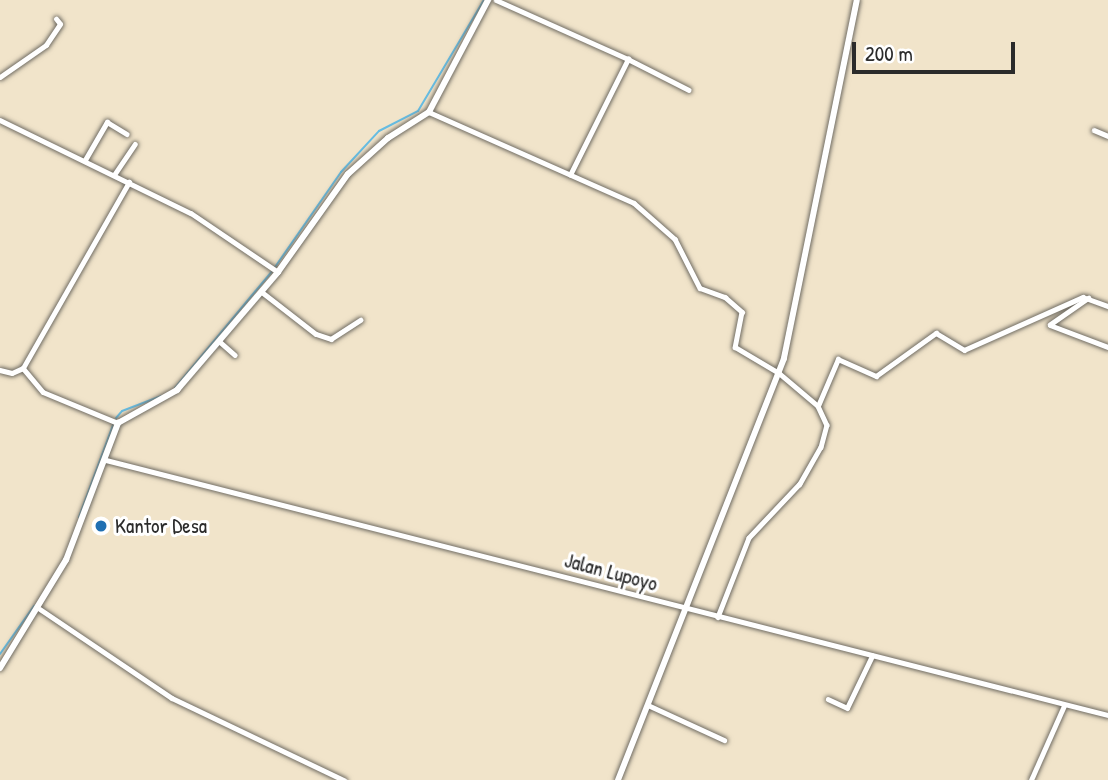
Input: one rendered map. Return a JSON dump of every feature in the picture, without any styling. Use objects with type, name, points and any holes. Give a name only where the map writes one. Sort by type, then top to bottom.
[{"type":"street","points":[[0,668],[40,610],[66,560],[118,424],[173,394],[264,294],[275,270],[348,174],[388,138],[429,112],[488,0]]},
{"type":"street","points":[[496,0],[628,59],[689,90]]},
{"type":"street","points":[[618,780],[779,373],[857,0]]},
{"type":"street","points":[[0,77],[46,45],[60,24],[56,19]]},
{"type":"street","points":[[570,175],[628,59]]},
{"type":"street","points":[[429,112],[634,203],[671,233],[700,288],[725,297],[742,312],[735,347],[779,373],[818,406],[827,425],[821,447],[800,484],[749,538],[718,617]]},
{"type":"street","points":[[0,120],[191,213],[275,270]]},
{"type":"street","points":[[85,160],[107,122],[127,134]]},
{"type":"street","points":[[1094,130],[1108,136]]},
{"type":"street","points":[[114,174],[135,144]]},
{"type":"street","points":[[0,370],[12,373],[23,368],[129,183]]},
{"type":"street","points":[[264,294],[317,334],[331,339],[360,320]]},
{"type":"street","points":[[818,406],[838,359],[878,375],[936,333],[943,334],[960,349],[971,349],[1033,318],[1090,297],[1108,306]]},
{"type":"street","points":[[1090,297],[1050,325],[1108,347]]},
{"type":"street","points":[[221,343],[235,355]]},
{"type":"street","points":[[23,368],[43,392],[118,424]]},
{"type":"street","name":"Jalan Lupoyo","points":[[107,457],[688,606],[718,617],[1108,715]]},
{"type":"street","points":[[40,610],[172,698],[344,780]]},
{"type":"street","points":[[828,699],[847,708],[872,656]]},
{"type":"street","points":[[648,705],[724,740]]},
{"type":"street","points":[[1031,780],[1064,706]]},
{"type":"waterway","points":[[275,267],[341,172],[379,131],[418,111],[484,0]]},
{"type":"waterway","points":[[175,388],[272,271]]},
{"type":"waterway","points":[[116,418],[122,411],[161,396]]},
{"type":"waterway","points":[[79,517],[113,425]]},
{"type":"waterway","points":[[0,654],[34,606]]},
{"type":"place","name":"Kantor Desa","points":[[101,526]]}]
